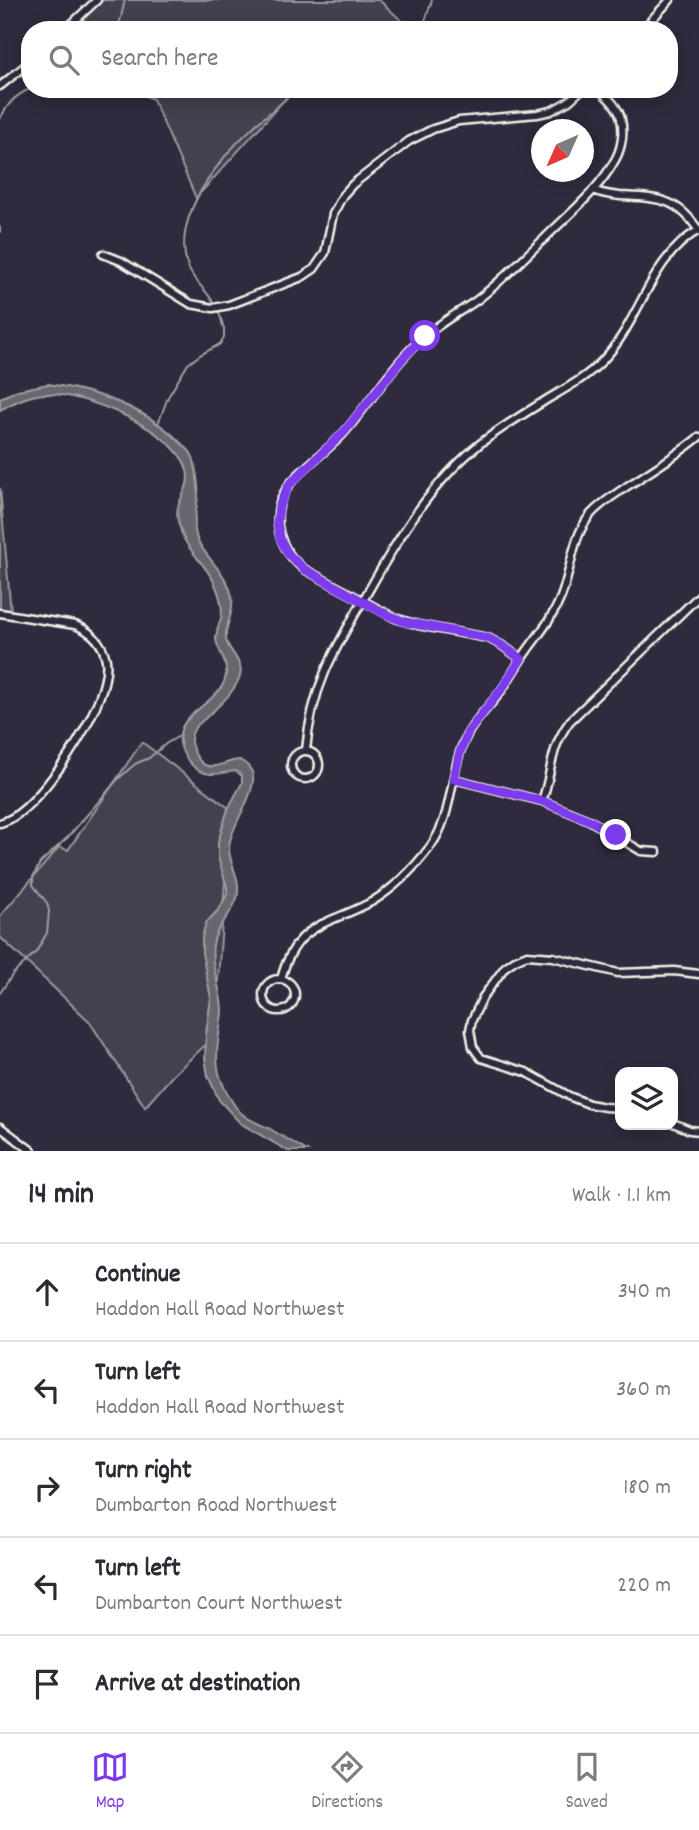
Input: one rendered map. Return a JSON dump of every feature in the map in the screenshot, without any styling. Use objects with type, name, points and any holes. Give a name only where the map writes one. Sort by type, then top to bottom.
[{"type":"street","points":[[75,21],[97,0]]},
{"type":"street","points":[[650,21],[670,0]]},
{"type":"street","points":[[0,86],[21,69]]},
{"type":"street","points":[[103,254],[121,261],[191,304],[213,308],[229,306],[302,277],[314,269],[325,254],[333,214],[343,195],[353,184],[409,141],[433,129],[459,121],[551,111],[572,98]]},
{"type":"street","points":[[521,659],[488,638],[405,622],[385,614],[304,569],[288,554],[280,539],[277,523],[279,507],[294,480],[344,432],[416,344],[495,286],[593,190],[615,160],[622,139],[620,115],[606,98]]},
{"type":"street","points":[[306,750],[311,713],[320,681],[332,656],[405,527],[439,482],[491,436],[578,381],[601,362],[626,331],[666,258],[680,243],[699,230],[684,211],[668,201],[607,195],[593,190]]},
{"type":"street","points":[[281,979],[291,953],[307,933],[324,922],[382,895],[437,837],[468,732],[546,626],[565,586],[576,541],[590,515],[607,499],[699,438]]},
{"type":"street","points":[[542,801],[555,746],[570,720],[699,596]]},
{"type":"street","points":[[0,613],[82,627],[101,645],[106,659],[97,702],[78,741],[25,809],[0,823]]},
{"type":"street","points":[[306,750],[314,754],[320,766],[317,774],[304,779],[295,776],[291,762],[297,753],[306,750]]},
{"type":"street","points":[[454,779],[542,801],[589,820],[641,851],[657,852]]},
{"type":"street","points":[[615,1108],[581,1101],[526,1072],[481,1058],[473,1046],[470,1030],[483,997],[505,967],[527,955],[553,957],[618,973],[674,971],[699,974]]},
{"type":"street","points":[[281,979],[293,988],[294,999],[288,1007],[279,1010],[269,1007],[263,993],[267,984],[281,979]]},
{"type":"street","points":[[678,1126],[699,1131]]},
{"type":"street","points":[[0,1127],[32,1151]]},
{"type":"shaded area","points":[[104,0],[379,0],[402,21],[73,21]]},
{"type":"shaded area","points":[[151,98],[286,98],[196,198]]},
{"type":"shaded area","points":[[48,384],[100,396],[133,409],[164,428],[187,448],[193,458],[198,486],[196,536],[230,589],[232,609],[226,638],[241,672],[238,682],[227,697],[195,728],[191,743],[196,756],[205,765],[214,766],[240,760],[250,768],[253,776],[251,791],[229,848],[238,883],[237,898],[217,932],[213,945],[213,961],[222,1009],[217,1055],[219,1072],[229,1097],[242,1114],[307,1151],[288,1151],[240,1123],[219,1100],[208,1076],[205,1058],[211,998],[202,953],[202,937],[206,923],[220,908],[227,894],[218,857],[218,842],[228,809],[242,783],[242,776],[236,771],[212,774],[202,772],[188,761],[181,747],[180,734],[184,724],[219,691],[226,669],[216,639],[222,613],[219,595],[210,575],[186,543],[178,521],[178,507],[187,483],[186,467],[163,439],[145,427],[103,406],[81,399],[45,394],[22,399],[0,410],[0,398],[18,390]]},
{"type":"shaded area","points":[[0,488],[11,613],[0,612]]},
{"type":"shaded area","points":[[142,742],[230,809],[214,1037],[174,1074],[145,1107],[89,1021],[0,937],[0,916],[59,847],[68,850]]},
{"type":"waterway","points":[[120,21],[125,0]]},
{"type":"waterway","points":[[425,21],[432,0]]},
{"type":"waterway","points":[[0,119],[12,101],[21,94]]},
{"type":"waterway","points":[[214,303],[187,264],[184,246],[192,208],[213,172],[226,156],[251,129],[287,98]]},
{"type":"waterway","points":[[0,227],[0,232]]},
{"type":"waterway","points":[[158,424],[168,397],[188,364],[220,344],[224,337],[219,312]]},
{"type":"waterway","points":[[0,993],[13,974],[36,952],[47,933],[47,903],[33,885],[33,877],[40,863],[68,837],[118,779],[135,764],[149,758],[181,735]]},
{"type":"route","points":[[425,336],[403,358],[344,432],[289,485],[281,499],[277,523],[283,547],[295,563],[304,569],[385,614],[405,622],[488,638],[521,659],[468,732],[454,779],[542,801],[589,820],[616,835]]}]
